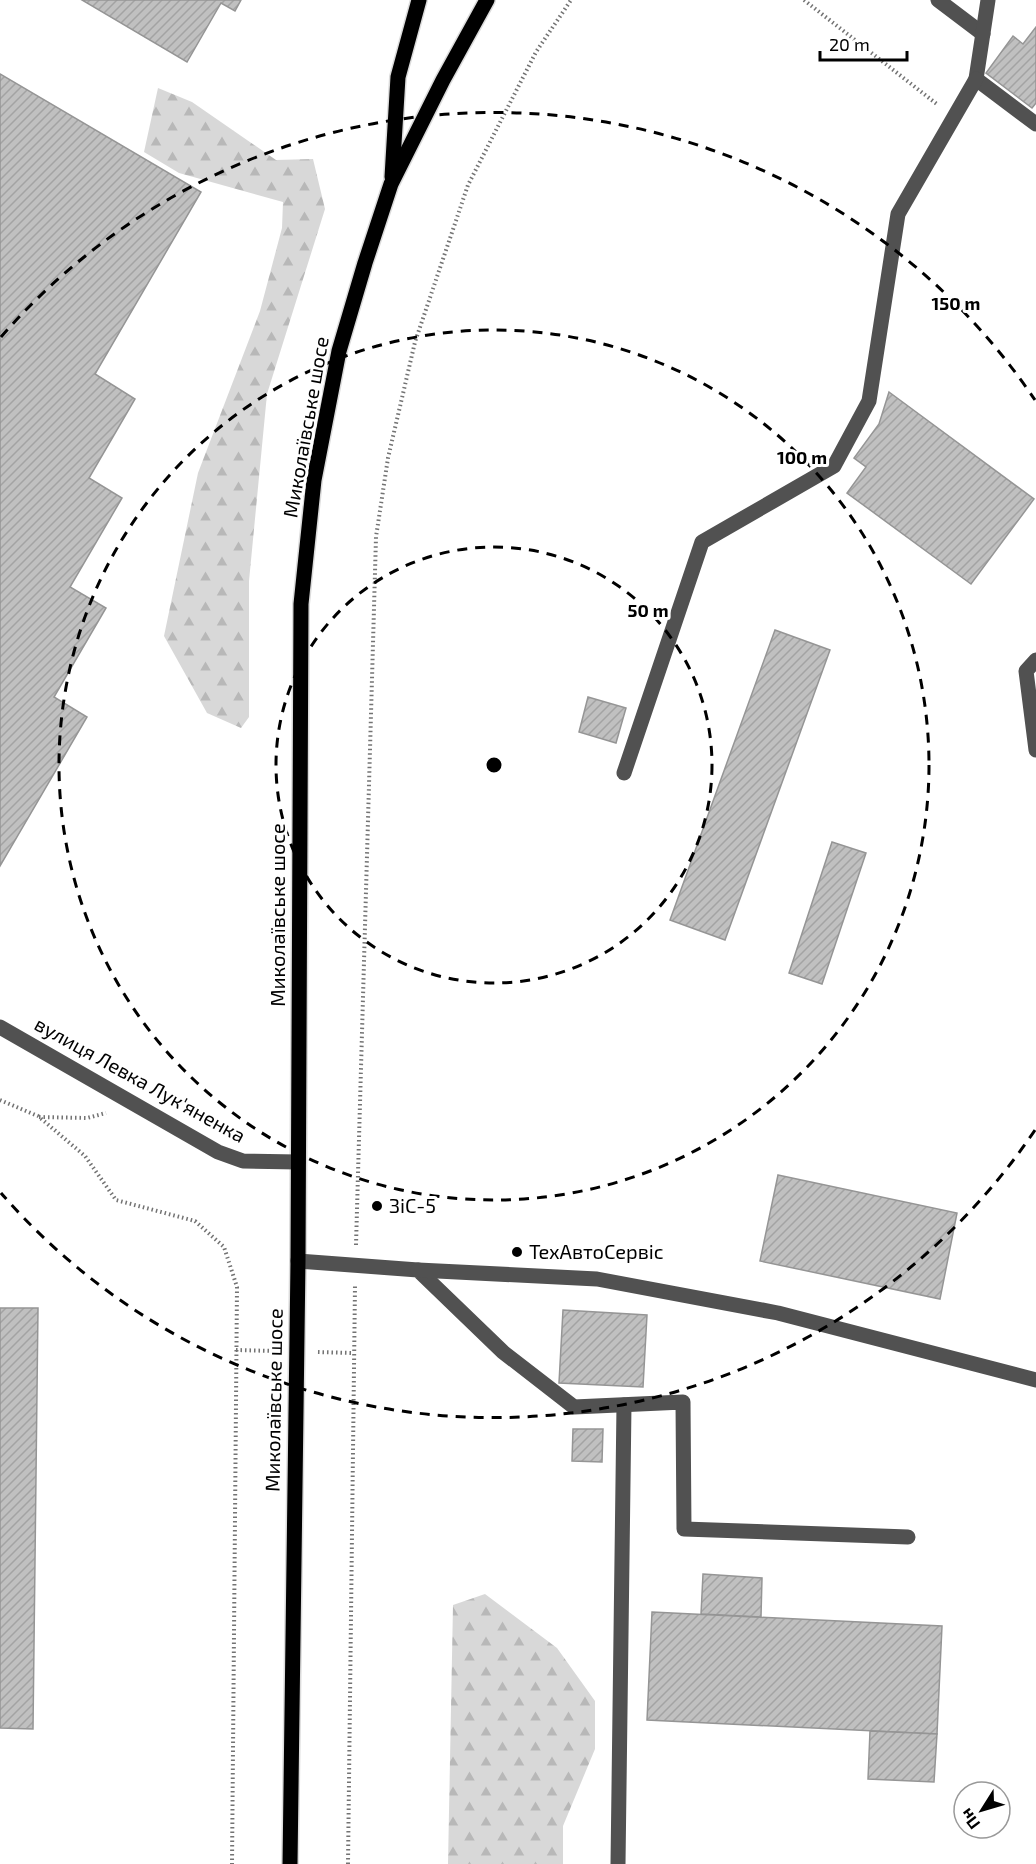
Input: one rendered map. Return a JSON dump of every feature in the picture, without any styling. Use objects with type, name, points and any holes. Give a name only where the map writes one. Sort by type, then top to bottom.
[{"type":"main road","points":[[392,184],[398,77],[419,0]]},
{"type":"main road","name":"Миколаївське шосе","points":[[290,1864],[298,1261],[301,604],[314,480],[339,351],[365,263],[392,184],[443,80],[487,0]]},
{"type":"street","points":[[938,0],[983,34]]},
{"type":"street","points":[[624,773],[702,542],[834,466],[869,401],[898,214],[976,79],[988,0]]},
{"type":"street","points":[[976,79],[1036,124]]},
{"type":"street","points":[[1036,660],[1026,671],[1036,750]]},
{"type":"street","name":"вулиця Левка Лук'яненка","points":[[0,1027],[218,1152],[243,1161],[298,1162]]},
{"type":"street","points":[[298,1261],[597,1279],[778,1313],[1036,1380]]},
{"type":"street","points":[[418,1270],[503,1352],[574,1407],[683,1402],[684,1529],[908,1537]]},
{"type":"street","points":[[618,1864],[624,1405]]},
{"type":"path","points":[[348,1864],[355,1266],[376,537],[388,458],[415,342],[468,185],[536,52],[571,0]]},
{"type":"path","points":[[804,0],[954,117]]},
{"type":"path","points":[[0,1100],[38,1116],[85,1156],[116,1200],[195,1221],[224,1247],[237,1287],[232,1864]]},
{"type":"path","points":[[38,1116],[87,1118],[113,1112],[129,1101]]},
{"type":"green space","points":[[158,88],[192,102],[276,160],[313,159],[325,209],[267,394],[249,581],[249,717],[241,728],[207,713],[164,636],[198,473],[260,311],[282,228],[283,202],[179,173],[144,152]]},
{"type":"green space","points":[[485,1594],[557,1648],[595,1701],[595,1749],[563,1826],[563,1864],[448,1864],[453,1605]]},
{"type":"building","points":[[82,0],[241,0],[235,11],[221,3],[187,62]]},
{"type":"building","points":[[1036,27],[1036,103],[1032,108],[986,73],[1013,36],[1023,44]]},
{"type":"building","points":[[0,74],[201,192],[95,374],[135,399],[89,478],[122,498],[70,587],[106,608],[54,697],[87,717],[0,866]]},
{"type":"building","points":[[889,392],[1034,499],[971,584],[847,493],[866,467],[854,458],[879,424]]},
{"type":"building","points":[[775,630],[830,650],[725,940],[670,920]]},
{"type":"building","points":[[588,697],[626,708],[616,743],[579,732]]},
{"type":"building","points":[[832,842],[866,853],[822,984],[789,973]]},
{"type":"building","points":[[778,1175],[957,1213],[940,1299],[760,1261]]},
{"type":"building","points":[[0,1308],[38,1308],[33,1729],[0,1728]]},
{"type":"building","points":[[563,1310],[647,1315],[643,1387],[559,1383]]},
{"type":"building","points":[[573,1429],[603,1429],[602,1462],[572,1461]]},
{"type":"building","points":[[703,1574],[762,1578],[761,1617],[701,1614]]},
{"type":"building","points":[[652,1612],[942,1626],[937,1734],[647,1720]]},
{"type":"building","points":[[870,1731],[937,1734],[934,1782],[868,1779]]},
{"type":"place","name":"ЗіС-5","points":[[377,1206]]},
{"type":"place","name":"ТехАвтоСервіс","points":[[517,1252]]}]
